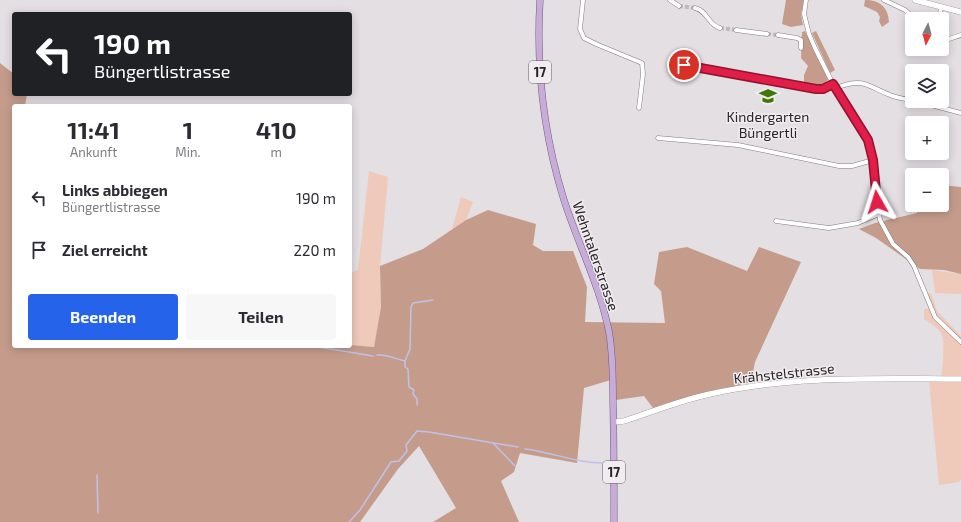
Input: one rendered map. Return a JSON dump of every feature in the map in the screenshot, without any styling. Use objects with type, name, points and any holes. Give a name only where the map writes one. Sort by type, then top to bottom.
[{"type":"main road","name":"Wehntalerstrasse","points":[[540,0],[538,43],[550,144],[564,199],[599,295],[607,326],[612,364],[614,422],[614,522]]},
{"type":"main road","points":[[915,0],[961,12]]},
{"type":"main road","name":"Krähstelstrasse","points":[[614,422],[624,421],[710,394],[772,384],[845,378],[961,379]]},
{"type":"street","points":[[583,0],[580,29],[584,38],[642,63],[643,74],[639,108]]},
{"type":"street","points":[[670,0],[680,6]]},
{"type":"street","points":[[806,0],[804,14],[807,27],[835,86],[868,140],[873,160],[879,214],[892,244],[908,257],[914,266],[933,314],[961,342]]},
{"type":"street","points":[[884,0],[907,12]]},
{"type":"street","points":[[695,8],[705,13],[714,25],[720,28]]},
{"type":"street","points":[[940,12],[941,8]]},
{"type":"street","points":[[736,30],[767,34]]},
{"type":"street","points":[[778,35],[801,40],[801,48]]},
{"type":"street","points":[[949,38],[961,35]]},
{"type":"street","points":[[684,65],[816,89],[858,82],[869,85],[891,96],[905,99]]},
{"type":"street","points":[[942,108],[961,113]]},
{"type":"street","points":[[658,138],[738,145],[839,166],[852,166],[873,160]]},
{"type":"street","points":[[776,221],[829,228],[858,223],[879,214]]},
{"type":"shaded area","points":[[786,0],[804,0],[801,14],[803,25],[791,27],[782,24]]},
{"type":"shaded area","points":[[865,0],[875,1],[882,5],[887,12],[889,22],[882,27],[879,21],[880,17],[877,12],[864,6]]},
{"type":"shaded area","points":[[805,31],[828,79],[825,85],[804,83],[804,75],[808,66],[801,58],[802,32]]},
{"type":"shaded area","points":[[816,31],[835,70],[830,73],[812,33]]},
{"type":"shaded area","points":[[0,63],[12,72],[12,96],[27,96],[25,104],[12,104],[12,348],[352,348],[352,345],[374,347],[381,307],[380,266],[423,249],[466,220],[488,210],[536,224],[533,245],[543,251],[573,251],[587,287],[585,322],[665,323],[661,291],[654,284],[659,252],[687,247],[747,271],[759,247],[801,262],[755,362],[751,382],[653,408],[644,396],[616,400],[614,379],[584,388],[577,463],[520,453],[514,472],[501,481],[519,522],[433,522],[456,508],[419,446],[398,469],[360,522],[0,522]]},
{"type":"shaded area","points":[[369,171],[388,177],[380,266],[381,307],[374,347],[352,345],[352,272],[358,270]]},
{"type":"shaded area","points":[[949,186],[961,187],[961,274],[944,270],[920,269],[876,238],[859,229],[875,223],[917,213],[949,212]]},
{"type":"shaded area","points":[[461,197],[473,202],[466,220],[452,229]]},
{"type":"shaded area","points":[[932,270],[961,274],[961,294],[935,293]]},
{"type":"shaded area","points":[[926,293],[931,293],[937,311],[961,336],[961,479],[959,482],[939,485],[929,381],[941,381],[943,342],[941,333],[924,319],[924,309],[932,309]]},
{"type":"waterway","points":[[417,405],[417,399],[413,394],[414,390],[409,387],[408,369],[405,367],[405,361],[410,349],[411,307],[413,303],[433,300]]},
{"type":"waterway","points":[[324,348],[373,356]]},
{"type":"waterway","points":[[377,355],[388,356],[405,361]]},
{"type":"waterway","points":[[349,522],[360,510],[391,462],[399,461],[407,451],[406,445],[417,431],[518,447]]},
{"type":"waterway","points":[[493,443],[515,466]]},
{"type":"waterway","points":[[525,449],[585,462],[606,463]]},
{"type":"waterway","points":[[97,475],[98,513]]},
{"type":"tunnel","points":[[679,6],[695,8]]},
{"type":"tunnel","points":[[720,28],[736,30]]},
{"type":"tunnel","points":[[767,34],[778,35]]},
{"type":"place","name":"Kindergarten Büngertli","points":[[768,96]]},
{"type":"route","points":[[684,65],[816,89],[823,89],[833,84],[868,140],[873,160],[877,202]]}]
